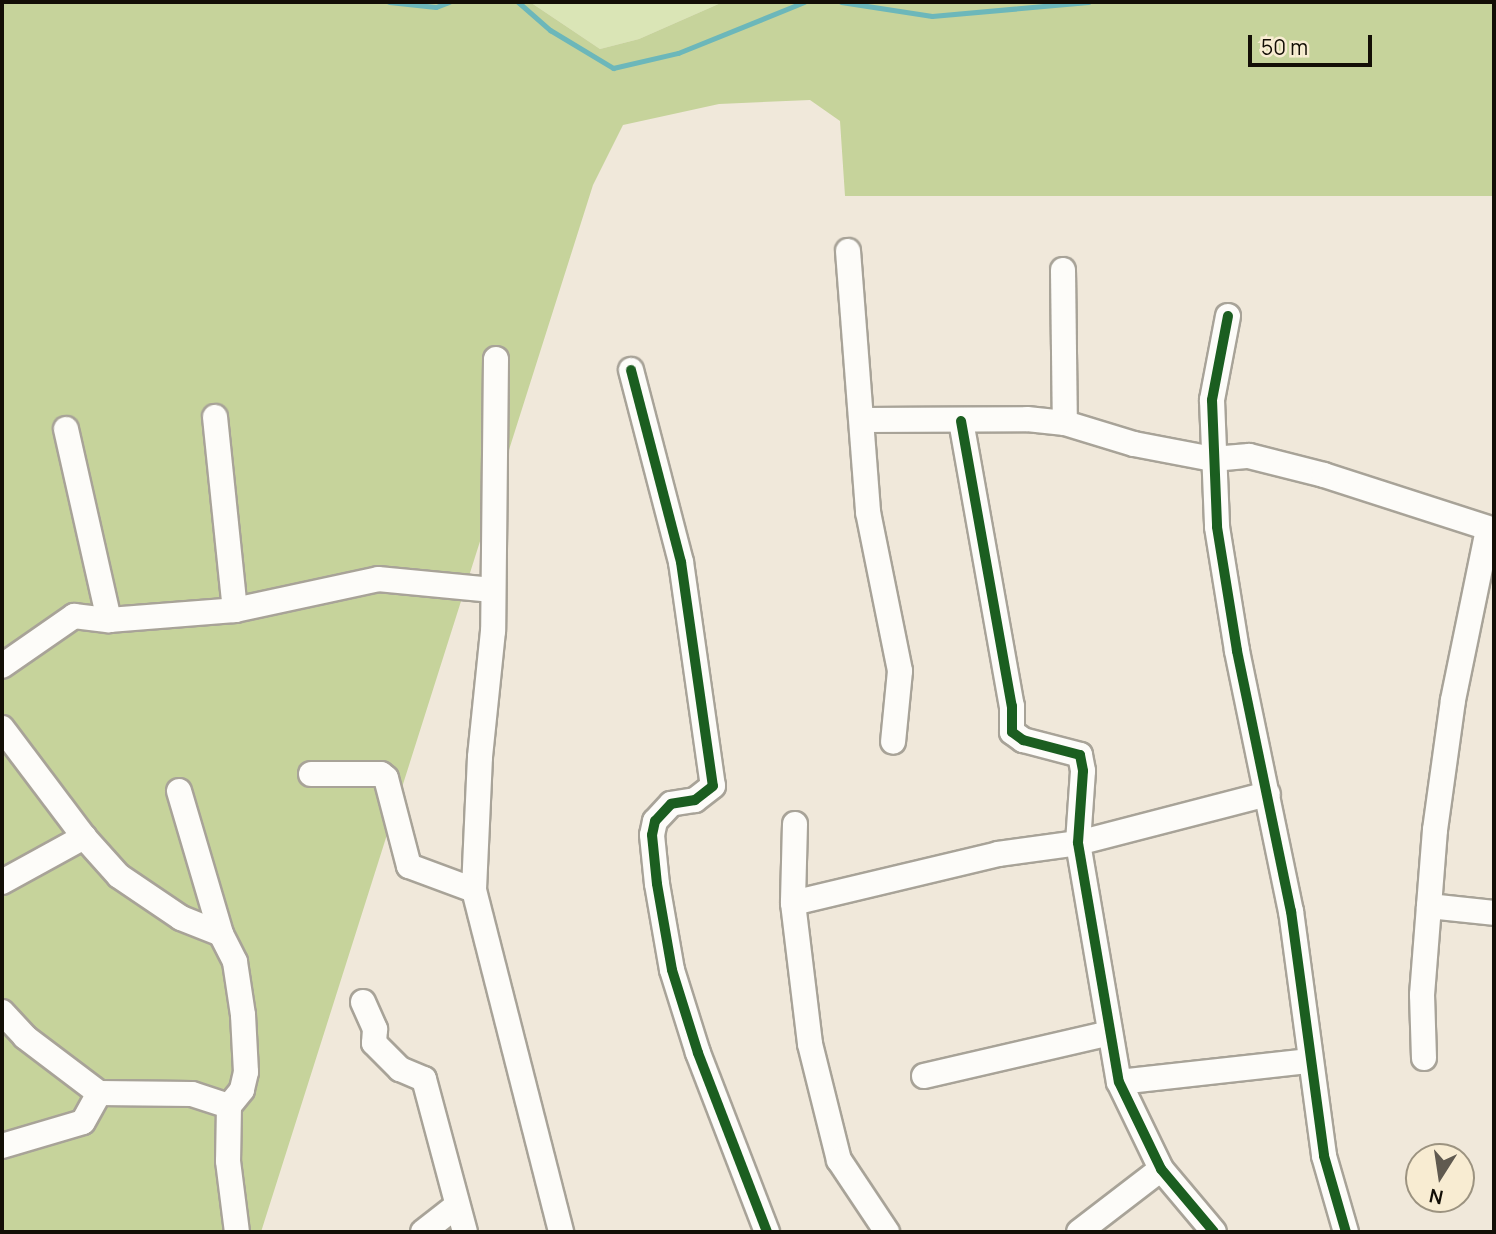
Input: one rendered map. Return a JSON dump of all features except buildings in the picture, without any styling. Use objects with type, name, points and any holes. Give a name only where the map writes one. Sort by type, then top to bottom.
[{"type":"street","points":[[848,251],[868,512],[900,671],[893,742]]},
{"type":"street","points":[[1063,270],[1065,423]]},
{"type":"street","points":[[1228,316],[1212,400],[1217,527],[1237,651],[1291,911],[1324,1156],[1346,1232]]},
{"type":"street","points":[[496,359],[492,590],[474,890],[561,1232]]},
{"type":"street","points":[[631,370],[681,562],[713,786],[695,800],[671,804],[655,821],[652,835],[657,884],[672,970],[698,1053],[767,1232]]},
{"type":"street","points":[[215,417],[235,610]]},
{"type":"street","points":[[863,420],[1027,419],[1065,423],[1134,444],[1213,459],[1250,456],[1324,475],[1491,530],[1452,700],[1429,906],[1424,1058]]},
{"type":"street","points":[[961,421],[1012,706],[1012,732],[1023,740],[1080,755],[1078,843],[1119,1082],[1161,1169],[1214,1232]]},
{"type":"street","points":[[66,429],[109,620]]},
{"type":"street","points":[[2,666],[74,616],[109,620],[235,610],[378,579],[492,590]]},
{"type":"street","points":[[2,728],[84,838],[119,876],[181,918],[222,934]]},
{"type":"street","points":[[311,774],[380,774],[386,778],[409,866],[474,890]]},
{"type":"street","points":[[179,791],[222,934],[235,962],[246,1072],[242,1090],[229,1106],[228,1161],[237,1232]]},
{"type":"street","points":[[793,903],[999,853],[1078,843],[1268,794]]},
{"type":"street","points":[[795,824],[793,903],[810,1044],[839,1160],[887,1232]]},
{"type":"street","points":[[2,882],[84,838]]},
{"type":"street","points":[[1429,906],[1494,913]]},
{"type":"street","points":[[363,1002],[374,1029],[374,1043],[400,1069],[424,1079],[455,1207],[465,1232]]},
{"type":"street","points":[[2,1012],[25,1037],[99,1093],[192,1094],[229,1106]]},
{"type":"street","points":[[924,1076],[1110,1033]]},
{"type":"street","points":[[1119,1082],[1310,1061]]},
{"type":"street","points":[[2,1146],[83,1122],[99,1093]]},
{"type":"street","points":[[1079,1232],[1161,1169]]},
{"type":"street","points":[[423,1232],[455,1207]]},
{"type":"green space","points":[[2,2],[530,2],[600,49],[639,39],[723,2],[1494,2],[1494,196],[845,196],[840,121],[810,100],[719,104],[623,125],[593,185],[261,1232],[2,1232]]},
{"type":"green space","points":[[530,2],[723,2],[639,39],[600,49]]},
{"type":"waterway","points":[[389,2],[436,7],[449,2]]},
{"type":"waterway","points":[[518,2],[550,30],[613,68],[678,53],[804,2]]},
{"type":"waterway","points":[[841,2],[932,16],[1088,2]]},
{"type":"cycle path","points":[[1228,316],[1212,400],[1217,527],[1237,651],[1291,911],[1324,1156],[1346,1232]]},
{"type":"cycle path","points":[[631,370],[681,562],[713,786],[695,800],[671,804],[655,821],[652,835],[657,884],[672,970],[698,1053],[767,1232]]},
{"type":"cycle path","points":[[961,421],[1012,706],[1012,732],[1023,740],[1080,755],[1083,771],[1078,843],[1119,1082],[1161,1169],[1214,1232]]}]
